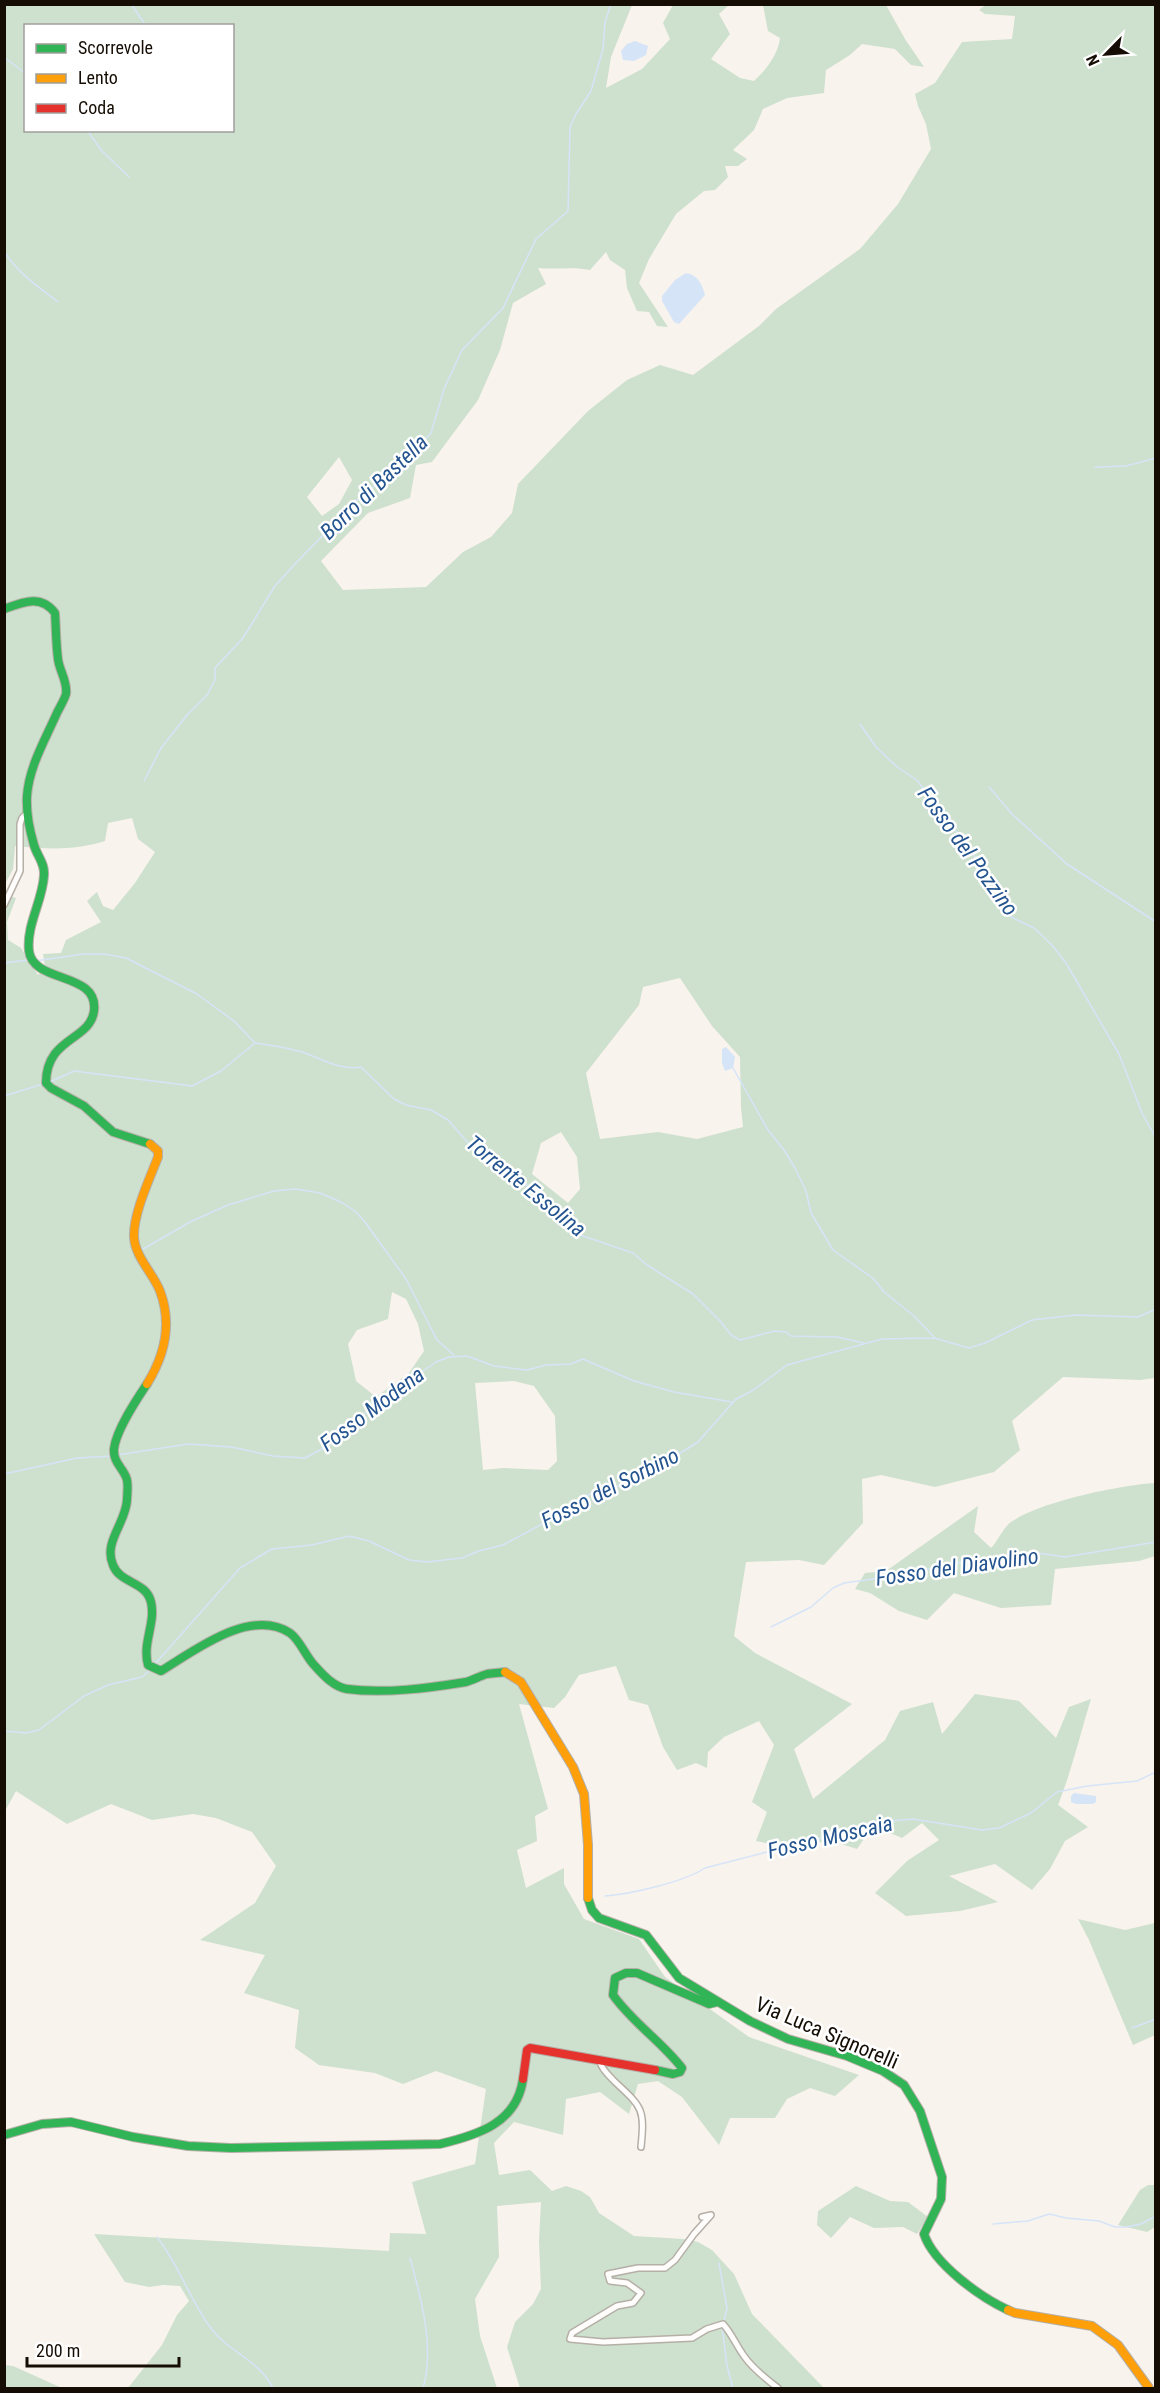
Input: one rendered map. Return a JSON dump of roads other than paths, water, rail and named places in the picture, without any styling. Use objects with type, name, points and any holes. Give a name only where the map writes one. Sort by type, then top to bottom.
[{"type":"main road","name":"Via Luca Signorelli","points":[[4,609],[28,600],[43,600],[52,606],[55,613],[58,660],[64,676],[66,693],[44,740],[27,792],[26,814],[35,848],[42,860],[44,875],[28,940],[28,950],[38,968],[55,976],[68,978],[83,986],[94,1010],[88,1023],[53,1053],[47,1065],[46,1083],[84,1106],[112,1132],[151,1144],[158,1151],[158,1157],[140,1204],[134,1237],[142,1260],[160,1291],[167,1331],[164,1349],[154,1373],[128,1414],[114,1448],[116,1463],[127,1478],[127,1503],[110,1553],[111,1563],[120,1577],[140,1585],[151,1599],[152,1611],[145,1651],[148,1665],[161,1671],[218,1636],[244,1627],[272,1626],[291,1634],[310,1661],[327,1679],[345,1689],[387,1690],[444,1685],[469,1681],[487,1674],[506,1672],[521,1682],[573,1767],[584,1794],[588,1845],[587,1895],[592,1910],[599,1918],[646,1935],[679,1978],[717,2002],[788,2039],[847,2056],[883,2071],[904,2085],[920,2111],[942,2177],[942,2199],[924,2234],[928,2246],[970,2288],[987,2300],[1016,2313],[1092,2326],[1101,2330],[1126,2354],[1149,2388]]},
{"type":"main road","points":[[4,2135],[42,2124],[71,2122],[133,2137],[188,2146],[231,2148],[440,2144],[486,2130],[514,2108],[522,2085],[527,2050],[531,2048],[673,2074],[682,2070],[666,2049],[625,2012],[613,1995],[615,1978],[621,1974],[637,1973],[709,2004],[717,2002]]},
{"type":"street","points":[[4,904],[20,871],[20,824],[26,814]]},
{"type":"street","points":[[600,2062],[607,2074],[636,2100],[643,2115],[641,2147]]},
{"type":"street","points":[[702,2217],[711,2215],[675,2260],[665,2268],[638,2268],[608,2274],[610,2281],[627,2283],[642,2293],[633,2303],[617,2306],[572,2333],[570,2339],[603,2342],[692,2338],[707,2329],[723,2324],[744,2356],[760,2374],[778,2388]]},
{"type":"water","points":[[635,41],[648,46],[646,55],[634,61],[623,60],[621,51],[627,44]]},
{"type":"water","points":[[686,273],[699,281],[705,295],[679,324],[674,322],[662,301],[662,296],[675,280]]},
{"type":"water","points":[[726,1047],[735,1057],[733,1068],[725,1071],[722,1063],[722,1049]]},
{"type":"water","points":[[1074,1793],[1096,1796],[1096,1802],[1076,1804],[1071,1802],[1071,1796]]},
{"type":"waterway","points":[[131,4],[145,24]]},
{"type":"waterway","name":"Borro di Bastella","points":[[144,781],[161,748],[188,714],[207,695],[215,680],[215,668],[243,638],[275,586],[361,496],[399,468],[431,433],[444,389],[462,350],[503,308],[536,239],[568,211],[570,127],[591,91],[603,49],[605,22],[611,4]]},
{"type":"waterway","points":[[4,57],[24,72]]},
{"type":"waterway","points":[[88,132],[101,150],[129,177]]},
{"type":"waterway","points":[[4,251],[22,273],[58,302]]},
{"type":"waterway","points":[[1095,467],[1126,466],[1156,458]]},
{"type":"waterway","name":"Fosso del Pozzino","points":[[860,724],[876,747],[896,766],[918,781],[941,815],[966,842],[1011,917],[1034,928],[1052,945],[1066,963],[1119,1054],[1142,1113],[1156,1138]]},
{"type":"waterway","points":[[989,787],[1012,814],[1067,864],[1156,922]]},
{"type":"waterway","points":[[35,961],[84,954],[104,954],[126,958],[197,994],[234,1021],[255,1043]]},
{"type":"waterway","points":[[4,963],[28,960]]},
{"type":"waterway","name":"Torrente Essolina","points":[[50,1082],[74,1071],[192,1086],[221,1071],[255,1043],[302,1052],[339,1066],[361,1067],[394,1099],[406,1105],[431,1110],[448,1120],[470,1145],[511,1176],[520,1179],[580,1235],[633,1253],[647,1265],[693,1294],[731,1335],[740,1340],[775,1331],[786,1332],[791,1336],[837,1337],[864,1343]]},
{"type":"waterway","points":[[733,1068],[768,1130],[795,1168],[806,1191],[811,1213],[833,1250],[874,1279],[884,1292],[914,1316],[934,1337]]},
{"type":"waterway","name":"Torrente Essolina","points":[[4,1096],[43,1084]]},
{"type":"waterway","points":[[143,1249],[190,1222],[228,1205],[274,1191],[296,1189],[320,1193],[343,1203],[365,1222],[406,1279],[437,1340],[454,1355]]},
{"type":"waterway","name":"Fosso del Sorbino","points":[[154,1665],[240,1568],[272,1549],[312,1545],[349,1536],[369,1541],[409,1560],[427,1562],[462,1558],[503,1545],[544,1523],[579,1499],[599,1490],[626,1484],[645,1475],[698,1442],[736,1399],[752,1391],[787,1365],[882,1339],[934,1338],[969,1348],[985,1343],[1032,1320],[1075,1315],[1138,1317],[1156,1309]]},
{"type":"waterway","name":"Fosso Modena","points":[[117,1455],[188,1444],[231,1447],[273,1456],[305,1458],[343,1434],[369,1409],[436,1362],[449,1357],[467,1356],[494,1366],[527,1370],[546,1365],[571,1364],[583,1359],[634,1381],[674,1392],[732,1402]]},
{"type":"waterway","name":"Fosso Modena","points":[[4,1474],[77,1458],[112,1456]]},
{"type":"waterway","name":"Fosso del Diavolino","points":[[771,1627],[811,1607],[833,1588],[844,1583],[895,1576],[967,1561],[1005,1560],[1038,1553],[1065,1557],[1156,1542]]},
{"type":"waterway","name":"Fosso del Sorbino","points":[[4,1731],[26,1733],[39,1730],[84,1696],[108,1685],[142,1677],[151,1669]]},
{"type":"waterway","name":"Fosso Moscaia","points":[[605,1896],[657,1886],[684,1878],[705,1868],[845,1832],[869,1823],[913,1819],[982,1830],[999,1828],[1031,1813],[1057,1792],[1087,1786],[1137,1781],[1156,1772]]},
{"type":"waterway","points":[[1132,2028],[1156,2019]]},
{"type":"waterway","points":[[993,2224],[1028,2221],[1049,2214],[1099,2221],[1115,2227],[1127,2227],[1141,2224],[1156,2216]]},
{"type":"waterway","points":[[157,2237],[210,2327],[225,2343],[260,2370],[273,2388]]},
{"type":"waterway","points":[[410,2258],[422,2306],[427,2340],[428,2357],[423,2388]]},
{"type":"waterway","points":[[719,2263],[727,2308],[724,2321]]},
{"type":"waterway","points":[[722,2326],[727,2366],[733,2388]]}]
